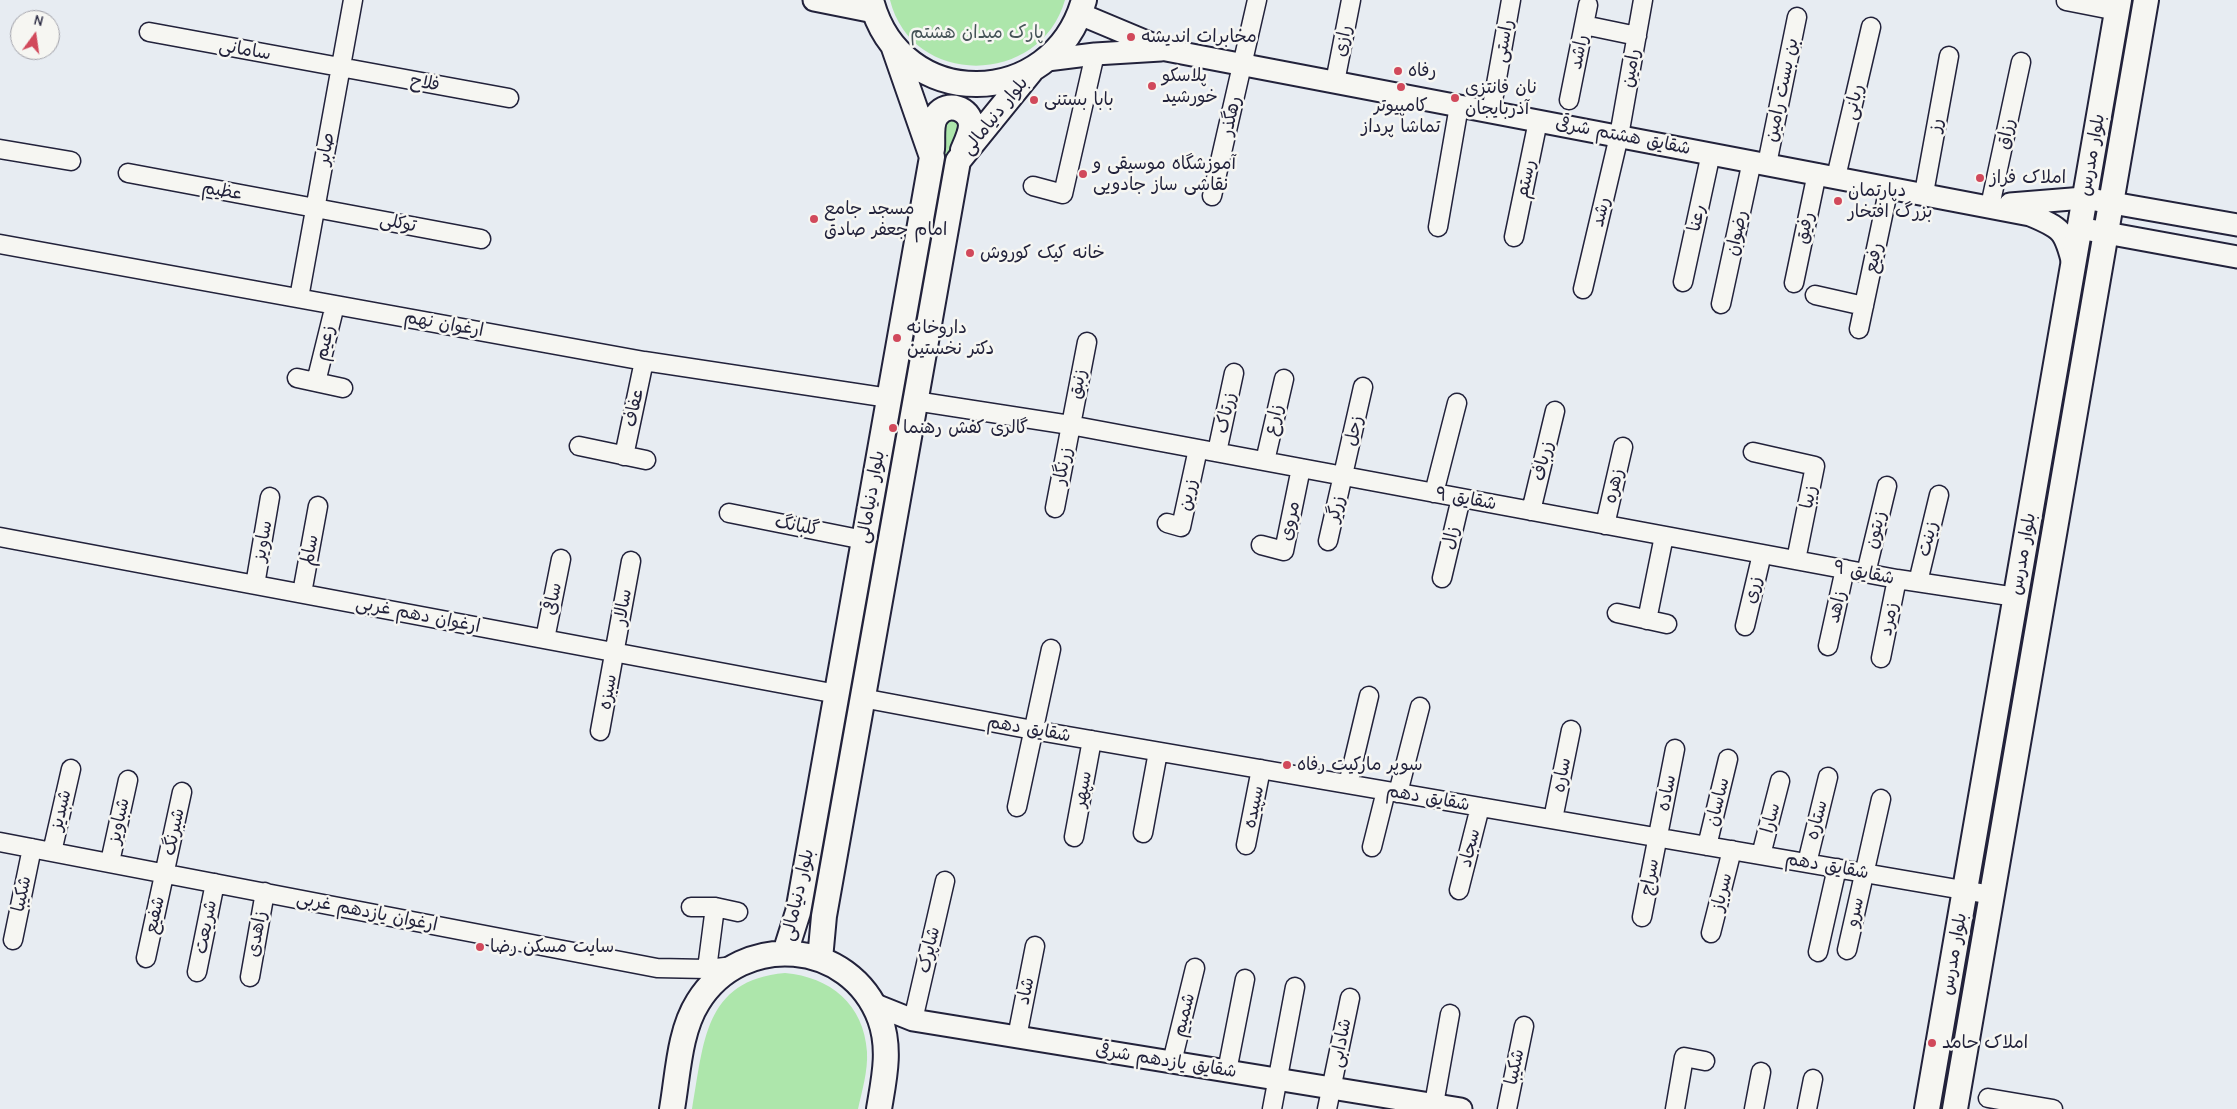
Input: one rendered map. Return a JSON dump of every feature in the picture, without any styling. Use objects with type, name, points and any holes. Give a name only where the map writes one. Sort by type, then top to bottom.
[{"type":"main road","name":"بلوار مدرس","points":[[1956,1109],[2146,0]]},
{"type":"main road","points":[[872,6],[882,29],[892,45],[921,70],[938,78],[957,83],[995,84],[1039,66]]},
{"type":"main road","name":"بلوار مدرس","points":[[1927,1109],[2118,6]]},
{"type":"main road","name":"بلوار دنیامالی","points":[[820,959],[824,916],[958,161],[1039,66],[1060,47],[1082,7]]},
{"type":"main road","name":"بلوار دنیامالی","points":[[785,953],[798,912],[932,157],[892,45]]},
{"type":"main road","points":[[932,157],[933,123],[936,115],[944,109],[953,107],[961,109],[968,115],[971,122],[971,131],[958,161]]},
{"type":"main road","points":[[672,1109],[689,1019],[707,989],[734,966],[767,954],[785,953],[803,954],[820,959],[850,976],[873,1004],[885,1037],[887,1054],[878,1109]]},
{"type":"street","name":"صابر","points":[[299,298],[353,0]]},
{"type":"street","points":[[814,0],[872,6]]},
{"type":"street","name":"رهگذر","points":[[1212,196],[1257,0]]},
{"type":"street","name":"رازی","points":[[1335,82],[1351,0]]},
{"type":"street","name":"راستی","points":[[1491,112],[1511,0]]},
{"type":"street","name":"رامین","points":[[1619,136],[1643,0]]},
{"type":"street","points":[[2066,1],[2118,6]]},
{"type":"street","name":"راشد","points":[[1569,100],[1588,5]]},
{"type":"street","name":"شقایق هشتم شرقی","points":[[1082,7],[1166,50]]},
{"type":"street","name":"بن بست رامین","points":[[1759,162],[1797,17]]},
{"type":"street","points":[[1584,25],[1637,36]]},
{"type":"street","name":"ربانی","points":[[1827,175],[1871,27]]},
{"type":"street","name":"سامانی","points":[[150,32],[341,68]]},
{"type":"street","name":"شقایق هشتم شرقی","points":[[1039,66],[1095,54],[1166,50],[1924,193],[2030,215],[2060,229],[2067,240],[2073,264]]},
{"type":"street","points":[[1033,186],[1064,194],[1095,54]]},
{"type":"street","name":"رز","points":[[1924,193],[1948,56]]},
{"type":"street","name":"رزاق","points":[[1990,206],[2021,62]]},
{"type":"street","name":"فلاح","points":[[341,68],[509,98]]},
{"type":"street","points":[[1438,227],[1459,106]]},
{"type":"street","name":"رستم","points":[[1514,237],[1538,120]]},
{"type":"street","name":"رشد","points":[[1583,289],[1619,136]]},
{"type":"street","points":[[0,148],[71,161]]},
{"type":"street","name":"رعنا","points":[[1683,282],[1711,153]]},
{"type":"street","name":"رضوان","points":[[1721,304],[1759,162]]},
{"type":"street","name":"عظیم","points":[[128,173],[316,208]]},
{"type":"street","name":"رفیق","points":[[1794,283],[1827,175]]},
{"type":"street","name":"رفیع","points":[[1859,329],[1889,187]]},
{"type":"street","name":"شقایق هشتم شرقی","points":[[1990,206],[2084,198],[2237,225]]},
{"type":"street","name":"توکلی","points":[[316,208],[481,239]]},
{"type":"street","points":[[2079,228],[2237,256]]},
{"type":"street","name":"ارغوان نهم","points":[[0,244],[644,361],[889,398]]},
{"type":"street","points":[[1814,295],[1864,306]]},
{"type":"street","name":"زعیم","points":[[316,382],[334,305]]},
{"type":"street","name":"زنبق","points":[[1070,425],[1087,342]]},
{"type":"street","name":"عفاف","points":[[624,456],[644,361]]},
{"type":"street","name":"زرتاک","points":[[1217,452],[1234,373]]},
{"type":"street","points":[[297,378],[343,388]]},
{"type":"street","name":"زارع","points":[[1265,462],[1284,379]]},
{"type":"street","name":"زحل","points":[[1344,476],[1363,387]]},
{"type":"street","name":"شقایق ۹","points":[[915,401],[1070,425],[1897,579],[2016,597]]},
{"type":"street","points":[[1434,493],[1456,403]]},
{"type":"street","name":"زرباف","points":[[1531,511],[1555,411]]},
{"type":"street","name":"زرنگار","points":[[1055,508],[1070,425]]},
{"type":"street","points":[[579,446],[646,460]]},
{"type":"street","name":"زهره","points":[[1605,524],[1623,447]]},
{"type":"street","name":"زرین","points":[[1167,523],[1181,527],[1198,449]]},
{"type":"street","name":"زیبا","points":[[1754,452],[1814,466],[1796,560]]},
{"type":"street","name":"مروی","points":[[1261,545],[1284,551],[1301,468]]},
{"type":"street","name":"زرگر","points":[[1328,541],[1344,476]]},
{"type":"street","name":"زیتون","points":[[1866,573],[1887,486]]},
{"type":"street","name":"زینت","points":[[1918,582],[1939,495]]},
{"type":"street","name":"ساویز","points":[[255,585],[270,497]]},
{"type":"street","name":"زال","points":[[1442,578],[1461,498]]},
{"type":"street","name":"سالم","points":[[302,593],[318,506]]},
{"type":"street","name":"گلبانگ","points":[[729,513],[864,540]]},
{"type":"street","points":[[1647,620],[1664,536]]},
{"type":"street","name":"ارغوان دهم غربی","points":[[0,537],[836,694]]},
{"type":"street","name":"زری","points":[[1745,626],[1762,554]]},
{"type":"street","name":"ساقی","points":[[545,639],[561,560]]},
{"type":"street","name":"سالار","points":[[615,652],[631,561]]},
{"type":"street","name":"زاهد","points":[[1828,646],[1845,569]]},
{"type":"street","name":"زمرد","points":[[1881,658],[1897,579]]},
{"type":"street","points":[[1617,613],[1667,624]]},
{"type":"street","points":[[1017,807],[1051,649]]},
{"type":"street","name":"سبزه","points":[[600,731],[615,652]]},
{"type":"street","points":[[1348,784],[1369,696]]},
{"type":"street","name":"شقایق دهم","points":[[862,698],[1158,752],[1992,895]]},
{"type":"street","points":[[1372,847],[1420,706]]},
{"type":"street","name":"ساره","points":[[1553,820],[1571,730]]},
{"type":"street","name":"سپهر","points":[[1074,837],[1092,740]]},
{"type":"street","name":"ساده","points":[[1658,838],[1675,749]]},
{"type":"street","points":[[1143,833],[1158,752]]},
{"type":"street","name":"ساسان","points":[[1707,846],[1728,759]]},
{"type":"street","name":"شبدیز","points":[[52,852],[71,769]]},
{"type":"street","name":"سپیده","points":[[1246,845],[1261,769]]},
{"type":"street","name":"ستاره","points":[[1807,863],[1828,777]]},
{"type":"street","name":"شباویز","points":[[110,862],[128,780]]},
{"type":"street","name":"سارا","points":[[1761,855],[1780,781]]},
{"type":"street","name":"شبرنگ","points":[[165,873],[182,792]]},
{"type":"street","name":"سرو","points":[[1847,950],[1881,799]]},
{"type":"street","name":"سجاد","points":[[1460,890],[1480,807]]},
{"type":"street","name":"سراج","points":[[1642,917],[1658,838]]},
{"type":"street","name":"ارغوان یازدهم غربی","points":[[0,842],[657,968],[707,969],[734,966]]},
{"type":"street","name":"شکیبا","points":[[13,940],[32,848]]},
{"type":"street","name":"سرباز","points":[[1711,933],[1732,850]]},
{"type":"street","points":[[1818,952],[1837,868]]},
{"type":"street","name":"شفیع","points":[[146,958],[165,873]]},
{"type":"street","name":"شاپرک","points":[[913,1020],[945,881]]},
{"type":"street","name":"شریعت","points":[[197,972],[215,883]]},
{"type":"street","name":"زاهدی","points":[[250,977],[265,892]]},
{"type":"street","points":[[691,907],[715,908],[738,912]]},
{"type":"street","points":[[707,969],[715,908]]},
{"type":"street","name":"شاد","points":[[1017,1037],[1036,946]]},
{"type":"street","name":"شمیم","points":[[1172,1062],[1195,968]]},
{"type":"street","points":[[1227,1071],[1245,979]]},
{"type":"street","points":[[1272,1109],[1296,987]]},
{"type":"street","name":"شادابی","points":[[1327,1109],[1350,998]]},
{"type":"street","name":"شقایق یازدهم شرقی","points":[[873,1004],[913,1020],[1461,1109]]},
{"type":"street","points":[[1434,1104],[1450,1014]]},
{"type":"street","name":"شکیبا","points":[[1507,1109],[1524,1026]]},
{"type":"street","points":[[1675,1109],[1684,1057],[1705,1061]]},
{"type":"street","points":[[1754,1109],[1761,1072]]},
{"type":"street","points":[[1807,1109],[1813,1079]]},
{"type":"street","points":[[1988,1098],[2053,1109]]},
{"type":"green space","name":"پارک میدان هشتم","points":[[890,0],[1065,0],[1051,29],[1030,49],[1004,61],[976,66],[948,62],[923,49],[903,29]]},
{"type":"green space","points":[[948,117],[960,120],[815,915],[807,913],[943,125]]},
{"type":"green space","points":[[785,973],[816,980],[830,987],[852,1007],[859,1020],[867,1052],[867,1066],[858,1109],[692,1109],[705,1039],[712,1019],[723,1002],[738,988],[758,978]]},
{"type":"place","name":"مخابرات اندیشه","points":[[1131,37]]},
{"type":"place","name":"رفاه","points":[[1398,71]]},
{"type":"place","name":"پلاسکو خورشید","points":[[1152,86]]},
{"type":"place","name":"کامپیوتر تماشا پرداز","points":[[1401,87]]},
{"type":"place","name":"نان فانتزی آذربایجان","points":[[1455,98]]},
{"type":"place","name":"بابا بستنی","points":[[1034,100]]},
{"type":"place","name":"آموزشگاه موسیقی و نقاشی ساز جادویی","points":[[1083,174]]},
{"type":"place","name":"املاک فراز","points":[[1980,178]]},
{"type":"place","name":"دپارتمان بزرگ افتخار","points":[[1838,201]]},
{"type":"place","name":"مسجد جامع امام جعفر صادق","points":[[814,219]]},
{"type":"place","name":"خانه کیک کوروش","points":[[970,253]]},
{"type":"place","name":"داروخانه دکتر نخستین","points":[[897,338]]},
{"type":"place","name":"گالری کفش رهنما","points":[[893,428]]},
{"type":"place","name":"سوپر مارکیت رفاه","points":[[1287,765]]},
{"type":"place","name":"سایت مسکن رضا","points":[[480,947]]},
{"type":"place","name":"املاک حامد","points":[[1932,1043]]}]
